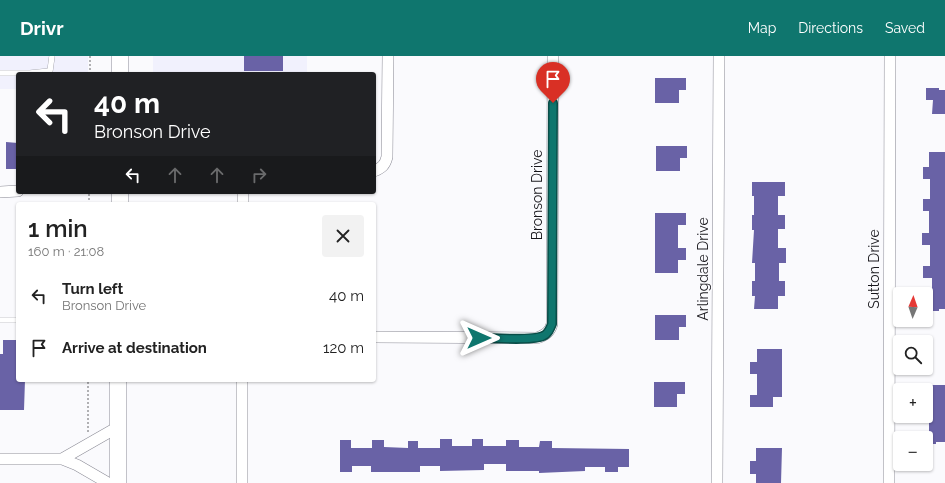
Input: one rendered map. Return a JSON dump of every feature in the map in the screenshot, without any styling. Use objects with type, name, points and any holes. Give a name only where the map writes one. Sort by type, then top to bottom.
[{"type":"main road","points":[[120,56],[120,72]]},
{"type":"main road","points":[[118,382],[118,483]]},
{"type":"street","points":[[376,170],[382,167],[387,157],[388,56]]},
{"type":"street","name":"Bronson Drive","points":[[376,337],[537,338],[547,333],[552,324],[553,56]]},
{"type":"street","name":"Arlingdale Drive","points":[[717,483],[719,56]]},
{"type":"street","name":"Sutton Drive","points":[[888,483],[890,56]]},
{"type":"street","points":[[0,192],[16,191]]},
{"type":"street","points":[[242,382],[242,483]]},
{"type":"street","points":[[62,459],[118,427]]},
{"type":"street","points":[[0,459],[62,459],[81,467],[108,483]]},
{"type":"lane","points":[[40,72],[50,71],[52,56]]},
{"type":"lane","points":[[0,73],[16,73]]},
{"type":"lane","points":[[0,320],[16,320]]},
{"type":"path","points":[[90,56],[90,72]]},
{"type":"path","points":[[88,382],[88,436]]},
{"type":"shaded area","points":[[0,56],[88,56],[88,72],[16,72],[16,89],[0,89]]},
{"type":"shaded area","points":[[153,56],[307,56],[307,72],[153,72]]},
{"type":"building","points":[[244,56],[283,56],[283,71],[244,71]]},
{"type":"building","points":[[655,78],[686,78],[686,90],[679,90],[679,103],[655,103]]},
{"type":"building","points":[[926,88],[939,88],[939,90],[945,90],[945,114],[932,114],[933,100],[926,100]]},
{"type":"building","points":[[6,142],[16,143],[16,169],[6,169]]},
{"type":"building","points":[[656,146],[687,146],[687,158],[680,158],[680,171],[656,171]]},
{"type":"building","points":[[929,152],[945,152],[945,309],[939,309],[939,311],[933,311],[932,278],[923,278],[923,266],[930,266],[930,245],[922,245],[922,233],[929,233],[929,211],[923,211],[923,199],[930,199],[930,179],[923,179],[923,167],[929,167]]},
{"type":"building","points":[[752,182],[785,182],[785,196],[778,196],[778,215],[785,215],[785,229],[778,229],[778,248],[786,248],[786,263],[779,263],[779,281],[785,281],[785,296],[778,296],[778,309],[754,309],[755,296],[752,296],[752,281],[755,281],[755,263],[752,263],[754,230],[752,230],[752,215],[754,215],[754,196],[752,196]]},
{"type":"building","points":[[655,213],[686,213],[686,225],[678,225],[678,248],[686,248],[686,260],[678,260],[678,273],[655,273]]},
{"type":"building","points":[[655,315],[686,315],[686,327],[679,327],[679,340],[655,340]]},
{"type":"building","points":[[3,340],[16,340],[16,382],[25,382],[24,410],[0,410],[0,354],[3,354]]},
{"type":"building","points":[[757,349],[782,349],[782,397],[773,397],[773,407],[750,407],[750,395],[757,395],[757,374],[750,374],[750,362],[757,362]]},
{"type":"building","points":[[654,382],[685,382],[685,394],[677,394],[677,407],[654,407]]},
{"type":"building","points":[[933,385],[945,385],[945,442],[936,442],[936,444],[933,444],[933,431],[929,431],[929,423],[933,423]]},
{"type":"building","points":[[440,439],[452,439],[452,446],[472,446],[472,439],[483,439],[483,446],[506,446],[506,440],[519,440],[519,447],[539,447],[540,441],[552,441],[552,448],[629,449],[629,467],[618,467],[618,472],[605,472],[605,467],[585,467],[585,471],[539,473],[539,471],[506,471],[506,464],[484,464],[484,470],[440,471],[440,466],[420,466],[420,472],[371,472],[371,466],[352,466],[352,472],[340,472],[340,440],[351,440],[351,448],[372,448],[372,440],[384,440],[384,447],[408,448],[408,441],[418,441],[418,448],[440,448]]},
{"type":"building","points":[[756,448],[782,448],[781,483],[756,483],[756,474],[750,474],[750,461],[756,461]]},
{"type":"route","points":[[479,338],[537,338],[543,336],[551,328],[553,103]]}]
